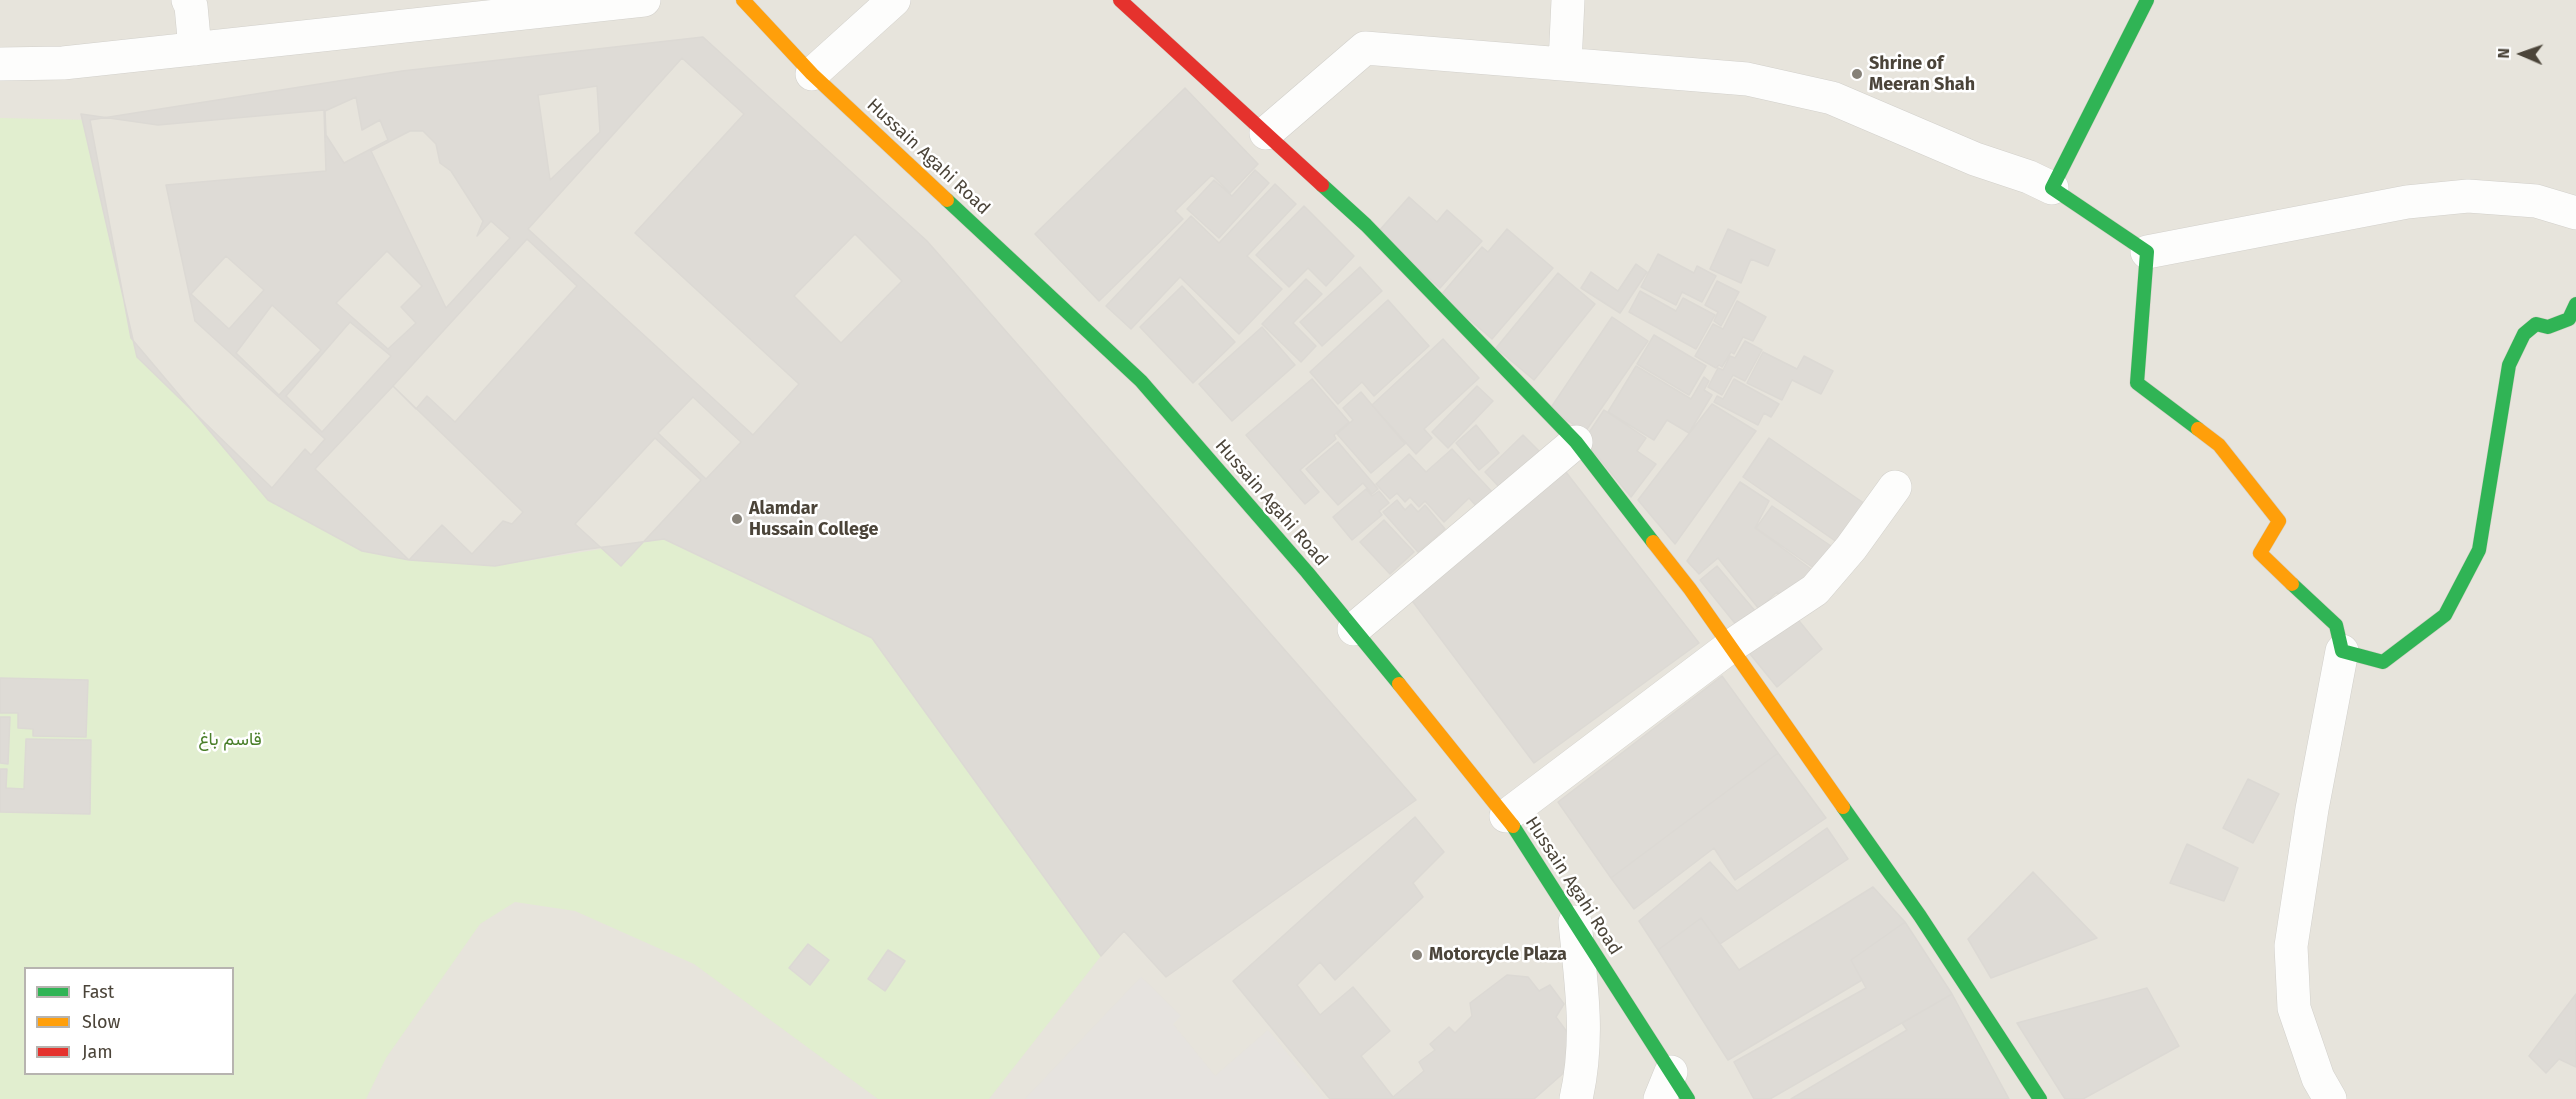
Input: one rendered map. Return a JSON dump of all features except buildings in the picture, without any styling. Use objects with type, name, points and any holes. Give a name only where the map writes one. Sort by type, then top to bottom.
[{"type":"street","points":[[188,0],[191,6],[195,49]]},
{"type":"street","points":[[0,64],[63,63],[644,0]]},
{"type":"street","name":"Hussain Agahi Road","points":[[744,0],[812,74],[1141,381],[1354,629],[1506,816],[1575,922],[1665,1085],[1688,1099]]},
{"type":"street","points":[[812,74],[894,0]]},
{"type":"street","points":[[1120,0],[1366,225],[1576,441],[1731,646],[1920,916],[2040,1099]]},
{"type":"street","points":[[1565,64],[1568,0]]},
{"type":"street","points":[[2052,188],[2147,0]]},
{"type":"street","points":[[1266,133],[1365,48],[1739,77],[1832,98],[1975,159],[2029,177],[2052,188],[2147,252],[2408,202],[2469,196],[2536,201],[2576,213]]},
{"type":"street","points":[[2147,252],[2137,383],[2219,445],[2279,521],[2260,553],[2336,625],[2342,651],[2310,818],[2291,946],[2294,1008],[2318,1078],[2331,1099]]},
{"type":"street","points":[[2342,651],[2383,662],[2445,615],[2479,550],[2509,365],[2524,334],[2536,324],[2548,327],[2568,320],[2576,304]]},
{"type":"street","points":[[1354,629],[1576,441]]},
{"type":"street","points":[[1506,816],[1731,646],[1815,590],[1851,548],[1895,487]]},
{"type":"street","points":[[1575,922],[1584,1013],[1584,1064],[1576,1099]]},
{"type":"shaded area","points":[[0,0],[2576,0],[2576,1099],[0,1099]]},
{"type":"shaded area","points":[[1141,977],[1181,1016],[1173,1024],[1215,1076],[1268,1030],[1325,1099],[1025,1099]]},
{"type":"green space","name":"قاسم باغ","points":[[0,118],[90,120],[131,338],[268,500],[362,551],[409,560],[495,566],[664,539],[872,638],[1101,956],[989,1099],[878,1099],[694,964],[575,911],[515,902],[480,924],[386,1058],[366,1099],[0,1099]]},
{"type":"traffic: fast","points":[[2147,0],[2052,188],[2147,252],[2137,383],[2198,429]]},
{"type":"traffic: fast","points":[[1322,185],[1366,225],[1576,442],[1653,542]]},
{"type":"traffic: fast","points":[[947,200],[1141,381],[1307,572],[1399,684]]},
{"type":"traffic: fast","points":[[2292,584],[2336,625],[2342,651],[2383,662],[2445,615],[2479,550],[2509,365],[2524,334],[2536,324],[2548,327],[2569,319],[2576,304]]},
{"type":"traffic: fast","points":[[1843,807],[1920,916],[2040,1099]]},
{"type":"traffic: fast","points":[[1513,826],[1688,1099]]},
{"type":"traffic: slow","points":[[743,0],[812,74],[947,200]]},
{"type":"traffic: slow","points":[[2198,429],[2219,445],[2279,521],[2260,553],[2292,584]]},
{"type":"traffic: slow","points":[[1653,542],[1690,589],[1843,807]]},
{"type":"traffic: slow","points":[[1399,684],[1513,826]]},
{"type":"traffic: jam","points":[[1120,0],[1322,185]]},
{"type":"place","name":"Shrine of Meeran Shah","points":[[1857,74]]},
{"type":"place","name":"Alamdar Hussain College","points":[[737,519]]},
{"type":"place","name":"Motorcycle Plaza","points":[[1417,955]]}]
